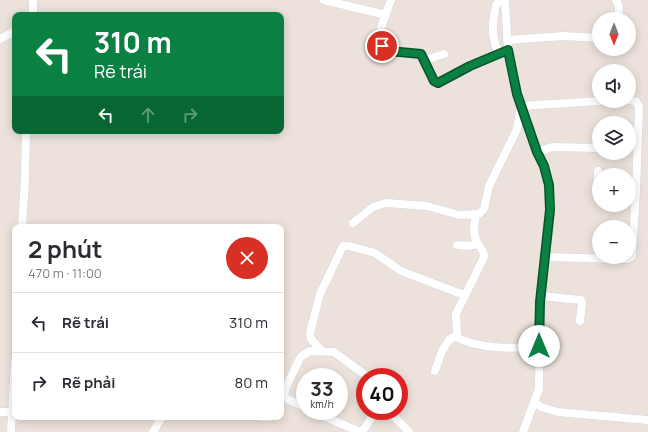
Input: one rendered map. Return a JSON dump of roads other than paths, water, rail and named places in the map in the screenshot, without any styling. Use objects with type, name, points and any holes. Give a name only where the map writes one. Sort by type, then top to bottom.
[{"type":"street","points":[[33,0],[33,12]]},
{"type":"street","points":[[324,0],[386,15]]},
{"type":"street","points":[[391,0],[380,33],[380,43],[389,51],[421,54],[434,81],[438,83],[470,66],[508,50]]},
{"type":"street","points":[[616,0],[619,7],[619,12]]},
{"type":"street","points":[[501,1],[512,70],[521,106],[546,174],[550,197],[540,302],[539,384],[523,432]]},
{"type":"street","points":[[499,54],[492,33],[496,6],[501,1]]},
{"type":"street","points":[[0,39],[12,33]]},
{"type":"street","points":[[507,40],[563,36],[592,38]]},
{"type":"street","points":[[425,60],[444,54]]},
{"type":"street","points":[[636,100],[639,107],[636,129]]},
{"type":"street","points":[[521,106],[592,102]]},
{"type":"street","points":[[353,223],[373,207],[386,203],[427,206],[453,214],[476,215],[484,209],[489,186],[517,129],[521,106]]},
{"type":"street","points":[[22,224],[26,134]]},
{"type":"street","points":[[537,152],[552,147],[592,148]]},
{"type":"street","points":[[545,257],[630,258],[633,254],[632,212]]},
{"type":"street","points":[[456,337],[456,314],[484,257],[483,250],[478,244],[475,234],[476,215]]},
{"type":"street","points":[[457,245],[468,246],[478,244]]},
{"type":"street","points":[[322,351],[311,339],[310,333],[320,294],[343,246],[349,246],[375,253],[401,271],[464,295]]},
{"type":"street","points":[[541,296],[581,300],[580,321]]},
{"type":"street","points":[[435,371],[442,351],[449,340],[456,337],[468,342],[497,347],[518,348],[539,346]]},
{"type":"street","points":[[296,405],[284,402],[286,387],[302,356],[310,351],[334,352],[356,368]]},
{"type":"street","points":[[535,398],[541,408],[558,412],[648,420]]},
{"type":"street","points":[[0,412],[12,412],[11,432]]},
{"type":"street","points":[[153,432],[160,420]]},
{"type":"street","points":[[333,420],[360,432],[365,428],[370,420]]},
{"type":"street","points":[[398,420],[409,432]]}]
